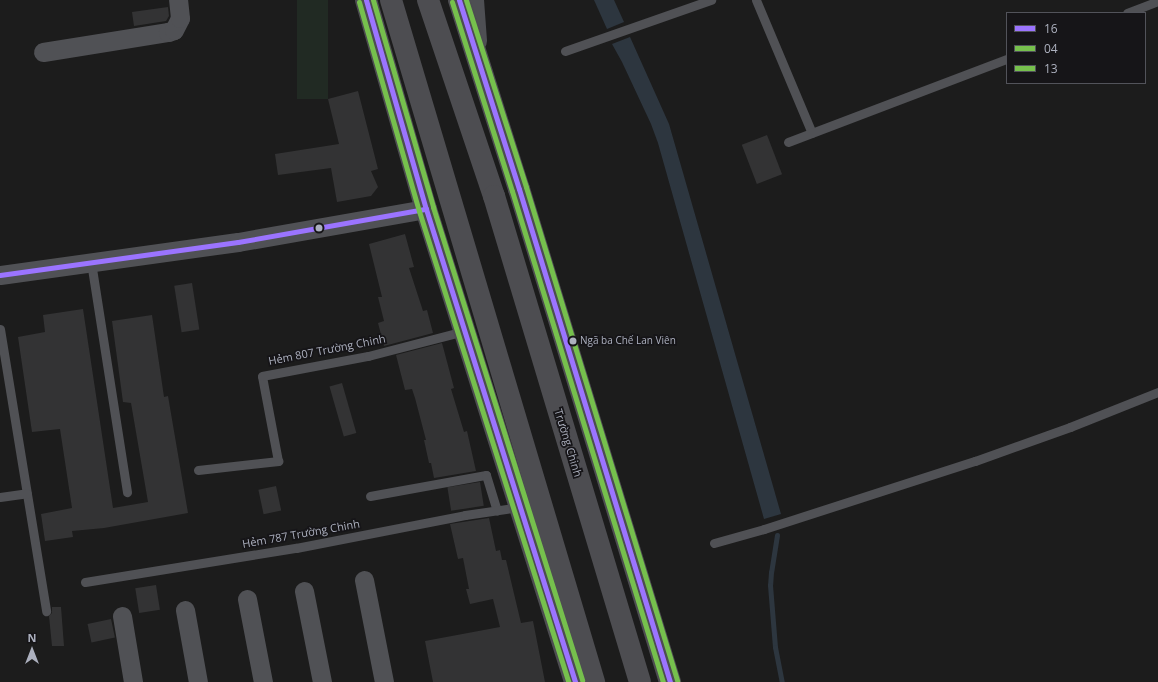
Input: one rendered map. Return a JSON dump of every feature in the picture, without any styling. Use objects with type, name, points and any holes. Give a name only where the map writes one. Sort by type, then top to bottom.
[{"type":"main road","points":[[366,0],[426,209],[575,682]]},
{"type":"main road","points":[[391,0],[594,682]]},
{"type":"main road","name":"Trường Chinh","points":[[428,0],[494,196],[640,682]]},
{"type":"main road","points":[[459,0],[670,682]]},
{"type":"street","points":[[43,52],[174,30],[180,18],[178,0]]},
{"type":"street","points":[[474,0],[477,56]]},
{"type":"street","points":[[0,275],[238,242],[426,209]]},
{"type":"street","points":[[364,580],[384,682]]},
{"type":"street","points":[[304,591],[322,682]]},
{"type":"street","points":[[247,599],[263,682]]},
{"type":"street","points":[[185,610],[198,682]]},
{"type":"street","points":[[122,616],[133,682]]},
{"type":"lane","points":[[565,51],[711,0]]},
{"type":"lane","points":[[756,0],[812,133]]},
{"type":"lane","points":[[1130,12],[1158,1]]},
{"type":"lane","points":[[788,142],[1006,58]]},
{"type":"lane","points":[[91,262],[127,492]]},
{"type":"lane","points":[[0,329],[46,611]]},
{"type":"lane","name":"Hẻm 807 Trường Chinh","points":[[198,470],[278,461],[262,376],[368,356],[465,331]]},
{"type":"lane","points":[[714,543],[764,529],[975,461],[1070,427],[1158,392]]},
{"type":"lane","points":[[370,496],[486,475],[496,510]]},
{"type":"lane","points":[[0,497],[27,493]]},
{"type":"lane","name":"Hẻm 787 Trường Chinh","points":[[85,582],[296,548],[496,510],[520,507]]},
{"type":"shaded area","points":[[297,0],[328,0],[328,99],[297,99]]},
{"type":"shaded area","points":[[594,0],[614,0],[624,22],[607,29]]},
{"type":"shaded area","points":[[630,37],[669,124],[781,514],[764,519],[658,143],[651,124],[612,44]]},
{"type":"building","points":[[168,7],[169,16],[166,21],[134,26],[132,12]]},
{"type":"building","points":[[358,91],[378,169],[371,171],[378,187],[371,196],[337,202],[331,168],[278,175],[275,154],[339,144],[328,99]]},
{"type":"building","points":[[767,135],[782,174],[757,184],[742,145]]},
{"type":"building","points":[[405,234],[414,267],[409,268],[423,311],[427,310],[433,333],[384,346],[378,323],[384,321],[378,297],[382,297],[369,244]]},
{"type":"building","points":[[192,283],[199,329],[182,332],[174,286]]},
{"type":"building","points":[[83,309],[113,508],[148,502],[131,403],[123,402],[112,321],[152,315],[164,397],[168,396],[188,513],[104,528],[72,531],[73,537],[45,541],[41,514],[72,508],[60,429],[32,432],[18,337],[45,332],[43,315]]},
{"type":"building","points":[[442,343],[454,388],[451,389],[464,432],[467,431],[476,471],[434,478],[431,463],[429,463],[424,440],[426,440],[415,398],[412,389],[405,390],[396,355]]},
{"type":"building","points":[[342,383],[356,433],[344,437],[330,387]]},
{"type":"building","points":[[480,482],[484,506],[451,511],[447,487]]},
{"type":"building","points":[[276,486],[281,510],[264,514],[258,490]]},
{"type":"building","points":[[489,518],[496,551],[500,550],[502,560],[506,560],[521,623],[533,621],[545,682],[433,682],[425,641],[500,627],[493,599],[470,604],[466,589],[469,589],[463,558],[458,559],[450,524]]},
{"type":"building","points":[[156,585],[160,610],[139,613],[135,588]]},
{"type":"building","points":[[52,607],[61,607],[64,646],[52,646],[49,616],[52,613]]},
{"type":"building","points":[[111,619],[115,638],[91,643],[88,624]]},
{"type":"waterway","points":[[777,535],[770,585],[775,647],[782,682]]},
{"type":"transit line","name":"16","points":[[366,0],[426,209],[575,682]]},
{"type":"transit line","name":"13","points":[[373,0],[433,207],[582,680]]},
{"type":"transit line","name":"16","points":[[459,0],[519,189],[670,682]]},
{"type":"transit line","name":"13","points":[[466,0],[526,187],[677,680]]},
{"type":"transit line","name":"04","points":[[359,2],[419,211],[568,682]]},
{"type":"transit line","name":"04","points":[[452,2],[512,191],[663,682]]},
{"type":"transit line","name":"16","points":[[0,275],[238,242],[426,209]]},
{"type":"place","name":"Ngã ba Chế Lan Viên","points":[[573,341]]}]
